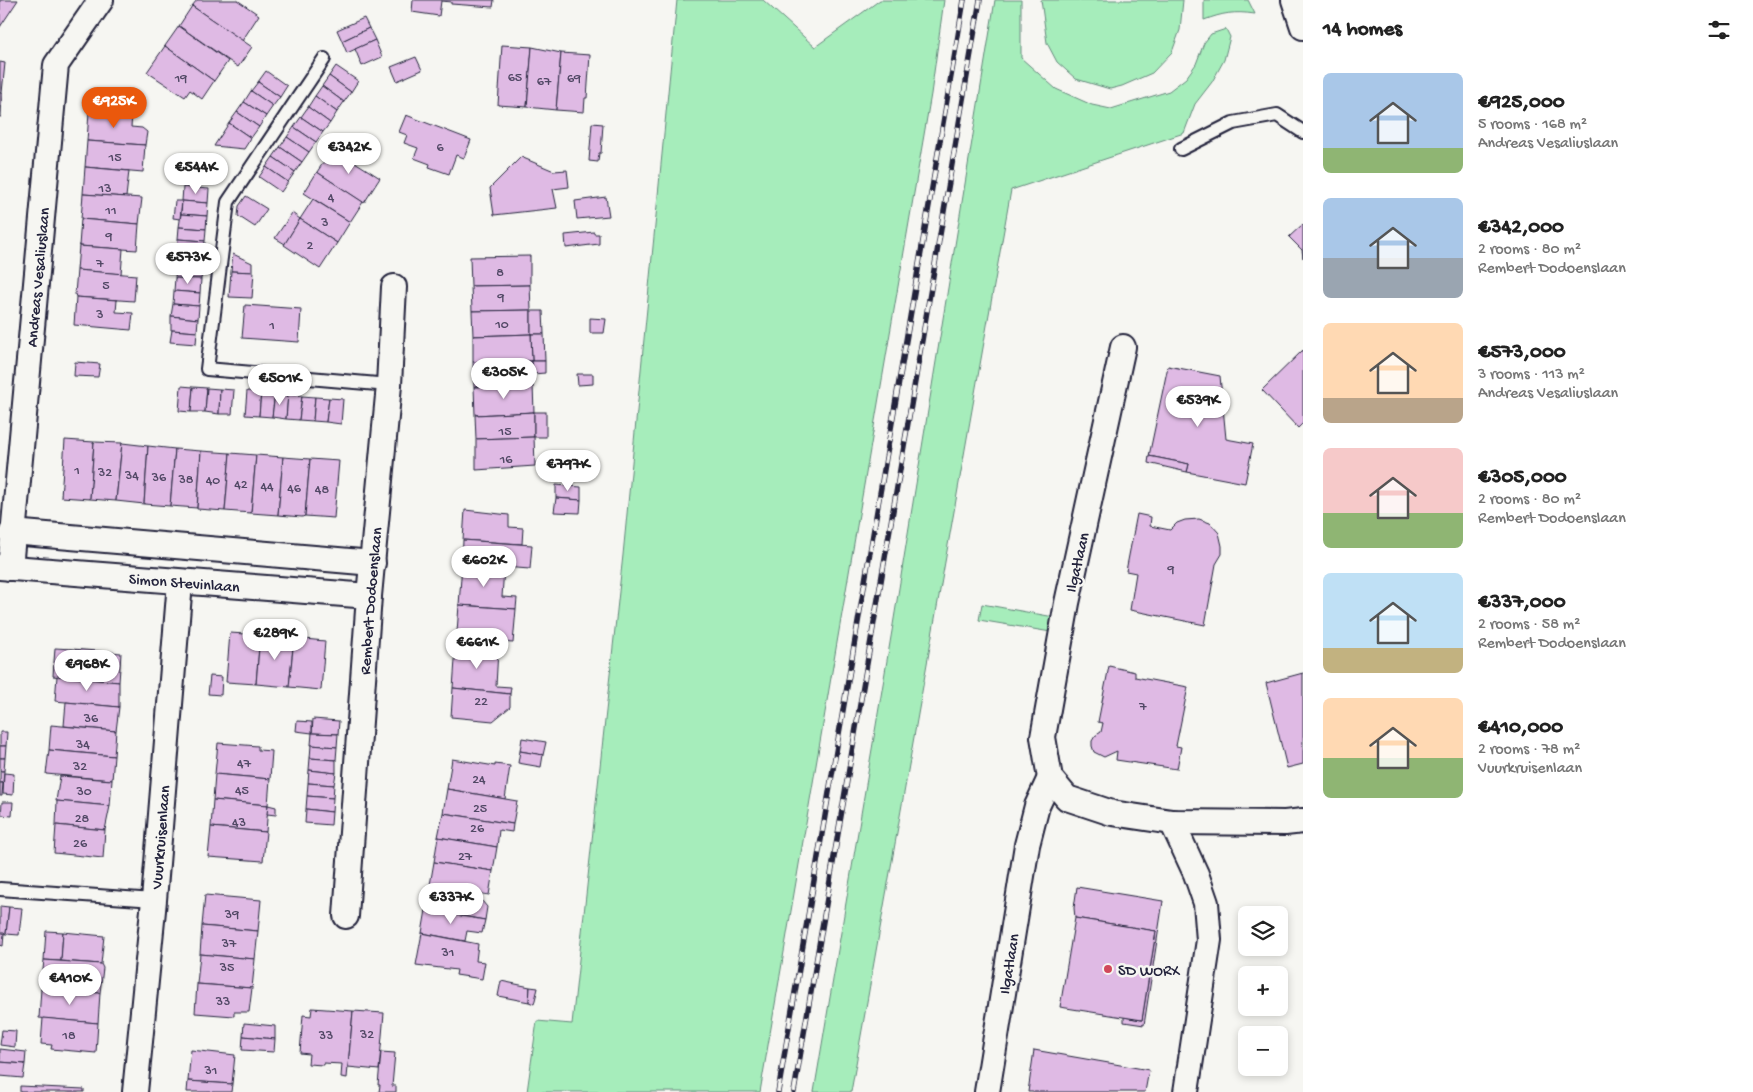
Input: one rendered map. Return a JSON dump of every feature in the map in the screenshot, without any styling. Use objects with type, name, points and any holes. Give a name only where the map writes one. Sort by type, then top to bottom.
[{"type":"street","name":"Andreas Vesaliuslaan","points":[[5,567],[12,532],[56,65],[100,0]]},
{"type":"street","points":[[1294,0],[1303,27]]},
{"type":"street","name":"Rembert Dodoenslaan","points":[[346,916],[369,596],[389,385],[394,286]]},
{"type":"street","name":"Ilgatlaan","points":[[987,1092],[1027,845],[1038,806],[1050,778],[1043,737],[1067,603],[1124,347]]},
{"type":"street","points":[[12,532],[373,563]]},
{"type":"street","name":"Simon Stevinlaan","points":[[5,567],[369,596]]},
{"type":"street","name":"Vuurkruisenlaan","points":[[135,1092],[154,900],[180,582]]},
{"type":"street","points":[[1050,778],[1067,798],[1112,813],[1172,822],[1285,823],[1303,821]]},
{"type":"street","points":[[1172,822],[1196,874],[1206,903],[1209,940],[1186,1092]]},
{"type":"lane","points":[[324,59],[228,202],[207,369],[389,385]]},
{"type":"lane","points":[[1181,149],[1233,123],[1277,115],[1303,132]]},
{"type":"lane","points":[[0,889],[154,900]]},
{"type":"green space","points":[[677,0],[763,0],[815,47],[880,0],[944,0],[931,94],[760,1092],[527,1092],[537,1021],[572,1024],[623,555]]},
{"type":"green space","points":[[995,0],[1021,0],[1021,58],[1056,89],[1092,105],[1111,109],[1169,91],[1186,78],[1196,64],[1204,43],[1211,34],[1226,29],[1230,37],[1224,60],[1212,82],[1195,104],[1184,133],[1011,190],[851,1092],[814,1092],[893,625]]},
{"type":"green space","points":[[1041,0],[1183,0],[1180,30],[1172,52],[1152,73],[1110,89],[1076,79],[1057,62],[1047,43]]},
{"type":"green space","points":[[1204,0],[1248,0],[1255,14],[1229,13],[1204,20]]},
{"type":"green space","points":[[982,604],[1054,617],[1051,632],[979,620]]},
{"type":"building","points":[[0,0],[18,0],[0,27]]},
{"type":"building","points":[[197,0],[237,0],[259,15],[242,41],[192,6]]},
{"type":"building","points":[[413,0],[494,0],[493,7],[451,4],[451,2],[441,1],[439,16],[412,12]]},
{"type":"building","points":[[192,6],[252,47],[238,67],[179,26]]},
{"type":"building","points":[[364,18],[369,28],[342,41],[337,30]]},
{"type":"building","points":[[179,26],[228,61],[214,81],[165,46]]},
{"type":"building","points":[[369,28],[375,40],[347,53],[342,41]]},
{"type":"building","points":[[375,40],[382,57],[362,66],[355,49]]},
{"type":"building","points":[[502,45],[532,47],[527,107],[498,105]]},
{"type":"building","points":[[165,46],[214,81],[202,99],[190,90],[185,97],[147,72]]},
{"type":"building","points":[[532,47],[561,53],[556,110],[527,107]]},
{"type":"building","points":[[561,53],[590,55],[587,98],[585,98],[584,112],[556,110]]},
{"type":"building","points":[[416,57],[422,70],[397,81],[391,67]]},
{"type":"building","points":[[0,62],[5,63],[2,93],[0,93]]},
{"type":"building","points":[[336,66],[358,81],[351,92],[329,76]]},
{"type":"building","points":[[266,71],[287,86],[280,97],[258,82]]},
{"type":"building","points":[[329,76],[351,92],[344,102],[322,86]]},
{"type":"building","points":[[258,82],[280,97],[273,106],[251,91]]},
{"type":"building","points":[[322,86],[344,102],[337,112],[315,96]]},
{"type":"building","points":[[251,91],[273,106],[266,116],[244,102]]},
{"type":"building","points":[[0,93],[2,93],[1,117],[0,117]]},
{"type":"building","points":[[315,96],[337,112],[330,123],[308,107]]},
{"type":"building","points":[[244,102],[266,116],[259,127],[237,112]]},
{"type":"building","points":[[308,107],[330,123],[323,132],[301,117]]},
{"type":"building","points":[[89,112],[132,115],[131,127],[142,128],[147,132],[145,145],[87,141]]},
{"type":"building","points":[[237,112],[259,127],[251,138],[229,123]]},
{"type":"building","points":[[406,115],[471,140],[464,158],[456,155],[449,174],[429,167],[430,164],[414,158],[418,148],[404,143],[407,135],[399,132]]},
{"type":"building","points":[[301,117],[323,132],[316,142],[294,127]]},
{"type":"building","points":[[229,123],[251,138],[244,149],[214,146]]},
{"type":"building","points":[[592,123],[603,124],[601,153],[599,153],[598,162],[589,161]]},
{"type":"building","points":[[294,127],[316,142],[309,152],[287,137]]},
{"type":"building","points":[[287,137],[309,152],[302,162],[280,147]]},
{"type":"building","points":[[87,141],[145,145],[143,172],[85,167]]},
{"type":"building","points":[[280,147],[302,162],[295,172],[273,157]]},
{"type":"building","points":[[333,148],[380,178],[364,203],[317,172]]},
{"type":"building","points":[[273,157],[295,172],[288,182],[266,167]]},
{"type":"building","points":[[521,157],[554,171],[567,170],[569,187],[553,189],[557,208],[494,215],[490,188]]},
{"type":"building","points":[[85,167],[129,171],[126,197],[83,194]]},
{"type":"building","points":[[266,167],[288,182],[281,192],[259,177]]},
{"type":"building","points":[[317,172],[363,202],[350,222],[304,193]]},
{"type":"building","points":[[183,187],[209,189],[208,203],[182,201]]},
{"type":"building","points":[[83,194],[142,198],[139,224],[81,219]]},
{"type":"building","points":[[246,196],[267,209],[255,227],[238,216],[239,206]]},
{"type":"building","points":[[606,197],[609,216],[577,219],[575,201]]},
{"type":"building","points":[[313,199],[350,222],[337,243],[300,219]]},
{"type":"building","points":[[175,201],[182,201],[180,219],[173,218]]},
{"type":"building","points":[[182,201],[208,203],[207,216],[181,214]]},
{"type":"building","points":[[292,213],[300,219],[285,244],[275,238]]},
{"type":"building","points":[[181,214],[207,216],[206,229],[179,227]]},
{"type":"building","points":[[81,219],[139,224],[137,250],[79,246]]},
{"type":"building","points":[[300,219],[337,243],[320,269],[284,245]]},
{"type":"building","points":[[1303,224],[1303,258],[1302,250],[1289,237]]},
{"type":"building","points":[[179,227],[206,229],[205,241],[178,239]]},
{"type":"building","points":[[594,232],[594,234],[599,234],[599,244],[566,248],[565,235]]},
{"type":"building","points":[[178,239],[205,241],[204,254],[177,252]]},
{"type":"building","points":[[79,246],[123,249],[121,274],[77,270]]},
{"type":"building","points":[[177,252],[204,254],[203,267],[176,265]]},
{"type":"building","points":[[233,254],[252,263],[252,272],[231,271]]},
{"type":"building","points":[[530,256],[530,285],[471,286],[470,257]]},
{"type":"building","points":[[176,265],[203,267],[201,279],[175,278]]},
{"type":"building","points":[[77,270],[136,275],[134,301],[76,297]]},
{"type":"building","points":[[231,271],[254,272],[252,298],[229,297]]},
{"type":"building","points":[[175,278],[201,279],[200,293],[174,291]]},
{"type":"building","points":[[530,285],[531,310],[472,311],[471,286]]},
{"type":"building","points":[[174,291],[200,293],[199,306],[173,304]]},
{"type":"building","points":[[76,297],[117,300],[116,312],[133,313],[131,330],[74,325]]},
{"type":"building","points":[[173,304],[199,306],[198,319],[171,316]]},
{"type":"building","points":[[245,305],[301,309],[299,342],[242,338]]},
{"type":"building","points":[[531,310],[531,334],[473,336],[472,311]]},
{"type":"building","points":[[531,311],[543,311],[544,334],[531,334]]},
{"type":"building","points":[[171,316],[198,319],[197,332],[171,330]]},
{"type":"building","points":[[590,318],[606,319],[604,333],[590,333]]},
{"type":"building","points":[[172,330],[197,332],[196,344],[170,342]]},
{"type":"building","points":[[531,334],[544,334],[545,361],[532,361]]},
{"type":"building","points":[[531,334],[532,361],[473,362],[473,336]]},
{"type":"building","points":[[1303,350],[1303,423],[1298,428],[1262,390]]},
{"type":"building","points":[[532,361],[533,386],[474,387],[473,362]]},
{"type":"building","points":[[532,361],[545,361],[545,373],[533,374]]},
{"type":"building","points":[[75,362],[100,364],[98,377],[74,376]]},
{"type":"building","points":[[1168,366],[1220,376],[1226,439],[1253,444],[1245,483],[1187,472],[1189,464],[1149,456]]},
{"type":"building","points":[[577,374],[593,374],[593,384],[578,385]]},
{"type":"building","points":[[181,386],[193,387],[191,412],[179,411]]},
{"type":"building","points":[[533,386],[534,412],[475,415],[474,387]]},
{"type":"building","points":[[193,387],[207,388],[205,412],[191,412]]},
{"type":"building","points":[[207,388],[220,389],[219,414],[205,412]]},
{"type":"building","points":[[220,389],[234,390],[232,414],[219,414]]},
{"type":"building","points":[[247,391],[261,392],[259,416],[245,415]]},
{"type":"building","points":[[261,392],[275,393],[272,417],[259,416]]},
{"type":"building","points":[[275,393],[288,394],[286,419],[272,417]]},
{"type":"building","points":[[288,394],[302,396],[299,420],[286,419]]},
{"type":"building","points":[[302,396],[315,397],[313,421],[299,420]]},
{"type":"building","points":[[315,397],[329,398],[326,422],[313,421]]},
{"type":"building","points":[[329,398],[343,399],[341,424],[326,422]]},
{"type":"building","points":[[534,412],[534,437],[476,439],[475,415]]},
{"type":"building","points":[[534,412],[546,412],[546,437],[534,437]]},
{"type":"building","points":[[534,437],[535,466],[476,470],[476,439]]},
{"type":"building","points":[[65,440],[94,442],[90,499],[61,497]]},
{"type":"building","points":[[94,442],[122,443],[116,501],[90,499]]},
{"type":"building","points":[[122,443],[148,446],[144,504],[116,501]]},
{"type":"building","points":[[148,446],[175,449],[170,506],[144,504]]},
{"type":"building","points":[[175,449],[201,451],[197,508],[170,506]]},
{"type":"building","points":[[201,451],[230,453],[225,511],[197,509]]},
{"type":"building","points":[[230,453],[256,455],[251,513],[225,511]]},
{"type":"building","points":[[256,455],[283,457],[278,515],[251,513]]},
{"type":"building","points":[[1149,456],[1189,464],[1187,472],[1148,463]]},
{"type":"building","points":[[283,457],[310,459],[305,516],[278,515]]},
{"type":"building","points":[[310,459],[339,461],[334,518],[305,516]]},
{"type":"building","points":[[556,485],[581,487],[581,500],[556,498]]},
{"type":"building","points":[[556,498],[581,500],[580,513],[554,512]]},
{"type":"building","points":[[465,510],[509,515],[509,527],[523,528],[522,544],[463,540]]},
{"type":"building","points":[[1137,514],[1151,517],[1150,526],[1170,530],[1177,523],[1185,520],[1199,519],[1210,523],[1219,533],[1222,554],[1216,564],[1205,625],[1130,610],[1136,573],[1126,571]]},
{"type":"building","points":[[463,540],[532,545],[530,569],[462,564]]},
{"type":"building","points":[[462,564],[504,568],[502,597],[517,598],[516,609],[459,605]]},
{"type":"building","points":[[459,605],[516,609],[513,643],[499,642],[498,650],[456,646]]},
{"type":"building","points":[[230,633],[260,635],[256,684],[226,682]]},
{"type":"building","points":[[260,635],[294,638],[289,687],[256,684]]},
{"type":"building","points":[[294,638],[325,641],[321,690],[289,687]]},
{"type":"building","points":[[456,646],[498,650],[496,686],[511,687],[510,694],[453,688]]},
{"type":"building","points":[[55,648],[72,649],[70,678],[53,676]]},
{"type":"building","points":[[72,649],[121,653],[119,682],[70,678]]},
{"type":"building","points":[[1109,666],[1135,672],[1135,677],[1188,687],[1176,746],[1181,747],[1177,769],[1116,760],[1117,751],[1104,757],[1094,752],[1092,741],[1101,732],[1103,723],[1098,722]]},
{"type":"building","points":[[1303,673],[1303,764],[1287,768],[1266,683]]},
{"type":"building","points":[[57,676],[119,682],[119,707],[55,701]]},
{"type":"building","points":[[210,676],[222,677],[221,695],[208,694]]},
{"type":"building","points":[[453,688],[510,694],[510,707],[493,721],[451,717]]},
{"type":"building","points":[[66,702],[119,707],[116,731],[64,726]]},
{"type":"building","points":[[313,719],[339,721],[338,734],[312,733]]},
{"type":"building","points":[[297,721],[312,722],[312,733],[296,731]]},
{"type":"building","points":[[51,725],[116,731],[114,756],[49,750]]},
{"type":"building","points":[[0,732],[7,732],[6,746],[0,746]]},
{"type":"building","points":[[312,733],[338,734],[337,747],[311,745]]},
{"type":"building","points":[[522,738],[546,742],[543,755],[520,751]]},
{"type":"building","points":[[218,743],[258,746],[258,750],[272,751],[270,779],[215,774]]},
{"type":"building","points":[[311,745],[337,747],[336,760],[310,758]]},
{"type":"building","points":[[0,746],[6,746],[5,758],[0,758]]},
{"type":"building","points":[[49,750],[114,756],[112,780],[46,774]]},
{"type":"building","points":[[520,751],[543,755],[541,767],[518,763]]},
{"type":"building","points":[[0,758],[5,758],[4,771],[0,771]]},
{"type":"building","points":[[310,758],[336,760],[336,773],[309,770]]},
{"type":"building","points":[[452,759],[495,766],[495,764],[510,766],[505,799],[447,789]]},
{"type":"building","points":[[309,770],[336,773],[334,785],[308,783]]},
{"type":"building","points":[[0,771],[4,771],[3,783],[0,783]]},
{"type":"building","points":[[4,773],[14,774],[13,795],[3,794]]},
{"type":"building","points":[[215,774],[270,779],[268,805],[213,800]]},
{"type":"building","points":[[60,776],[112,780],[110,806],[56,801]]},
{"type":"building","points":[[0,783],[3,783],[2,796],[0,796]]},
{"type":"building","points":[[308,783],[334,785],[333,798],[307,796]]},
{"type":"building","points":[[447,789],[517,801],[513,824],[443,813]]},
{"type":"building","points":[[307,796],[333,798],[332,812],[306,809]]},
{"type":"building","points":[[213,800],[268,805],[266,832],[211,827]]},
{"type":"building","points":[[57,801],[110,806],[105,830],[56,825]]},
{"type":"building","points":[[2,802],[13,802],[12,816],[1,815]]},
{"type":"building","points":[[268,805],[276,807],[276,815],[267,814]]},
{"type":"building","points":[[306,809],[332,812],[331,825],[305,823]]},
{"type":"building","points":[[443,813],[513,824],[512,832],[499,830],[497,847],[438,837]]},
{"type":"building","points":[[56,825],[105,830],[103,858],[54,853]]},
{"type":"building","points":[[211,827],[266,832],[263,861],[208,857]]},
{"type":"building","points":[[438,837],[497,847],[493,871],[434,862]]},
{"type":"building","points":[[434,862],[493,871],[489,895],[430,885]]},
{"type":"building","points":[[430,885],[475,893],[474,899],[482,901],[487,907],[485,920],[426,910]]},
{"type":"building","points":[[1077,887],[1163,901],[1144,1025],[1124,1022],[1124,1017],[1142,1020],[1156,931],[1075,918],[1074,908]]},
{"type":"building","points":[[205,895],[261,900],[258,931],[202,926]]},
{"type":"building","points":[[0,906],[9,907],[6,934],[0,933]]},
{"type":"building","points":[[9,907],[22,908],[19,935],[6,934]]},
{"type":"building","points":[[426,910],[485,920],[482,933],[467,931],[465,941],[422,933]]},
{"type":"building","name":"SD WORX","points":[[1075,918],[1156,931],[1142,1020],[1060,1007]]},
{"type":"building","points":[[202,926],[258,931],[255,959],[200,954]]},
{"type":"building","points":[[46,931],[63,932],[61,961],[44,960]]},
{"type":"building","points":[[63,932],[104,936],[101,964],[61,961]]},
{"type":"building","points":[[0,933],[4,933],[3,946],[0,945]]},
{"type":"building","points":[[422,933],[478,944],[476,961],[485,962],[482,979],[456,975],[457,970],[416,965]]},
{"type":"building","points":[[200,954],[255,959],[252,988],[197,984]]},
{"type":"building","points":[[44,960],[101,964],[103,968],[100,993],[41,989]]},
{"type":"building","points":[[501,981],[530,987],[529,1002],[498,996]]},
{"type":"building","points":[[197,984],[252,988],[249,1012],[234,1012],[234,1016],[195,1013]]},
{"type":"building","points":[[530,987],[538,988],[534,1004],[529,1002]]},
{"type":"building","points":[[41,989],[100,993],[98,1023],[39,1018]]},
{"type":"building","points":[[312,1008],[353,1011],[347,1078],[341,1077],[342,1064],[308,1064],[309,1054],[300,1053],[303,1015],[311,1016]]},
{"type":"building","points":[[353,1011],[384,1013],[379,1070],[348,1067]]},
{"type":"building","points":[[43,1018],[98,1023],[96,1053],[51,1049],[52,1045],[41,1044]]},
{"type":"building","points":[[244,1023],[275,1026],[275,1039],[243,1036]]},
{"type":"building","points":[[2,1030],[16,1031],[15,1047],[0,1045]]},
{"type":"building","points":[[243,1036],[275,1039],[274,1052],[242,1050]]},
{"type":"building","points":[[0,1049],[26,1052],[25,1064],[0,1062]]},
{"type":"building","points":[[191,1050],[235,1055],[232,1084],[188,1081]]},
{"type":"building","points":[[1034,1050],[1149,1070],[1145,1092],[1028,1092]]},
{"type":"building","points":[[381,1052],[395,1053],[392,1086],[396,1086],[396,1092],[379,1092]]},
{"type":"building","points":[[0,1062],[25,1064],[23,1078],[0,1076]]},
{"type":"building","points":[[188,1081],[232,1084],[231,1092],[187,1092]]},
{"type":"building","points":[[20,1086],[84,1089],[84,1092],[20,1092]]},
{"type":"railway","points":[[778,1092],[964,0]]},
{"type":"railway","points":[[794,1092],[980,0]]},
{"type":"place","name":"SD WORX","points":[[1108,969]]}]
